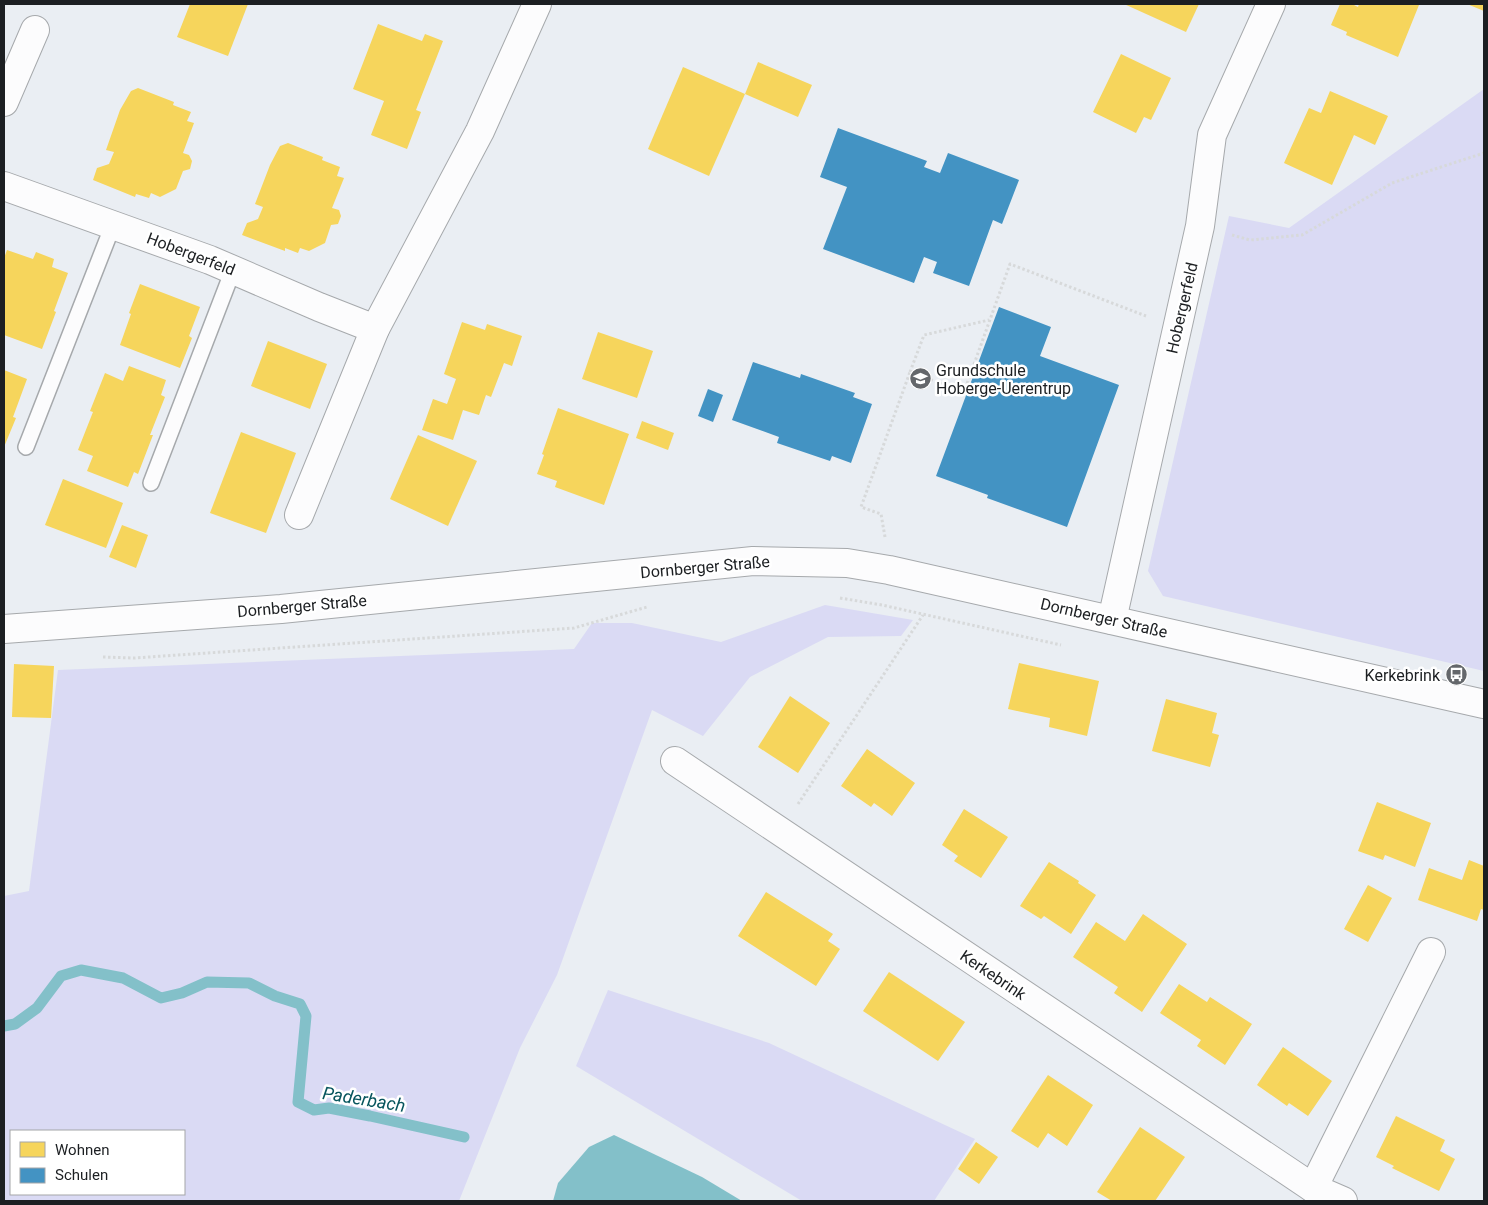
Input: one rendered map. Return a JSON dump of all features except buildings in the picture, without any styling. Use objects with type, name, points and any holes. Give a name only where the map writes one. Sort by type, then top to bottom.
[{"type":"street","points":[[299,515],[375,329],[480,131],[537,4]]},
{"type":"street","name":"Hobergerfeld","points":[[1112,620],[1200,226],[1212,135],[1271,4]]},
{"type":"street","points":[[4,102],[35,30]]},
{"type":"street","name":"Hobergerfeld","points":[[4,186],[210,260],[319,308],[375,329]]},
{"type":"street","name":"Dornberger Straße","points":[[4,629],[281,609],[753,561],[848,563],[871,566],[1484,704]]},
{"type":"street","name":"Kerkebrink","points":[[675,760],[1313,1188],[1343,1201]]},
{"type":"street","points":[[1313,1188],[1431,952]]},
{"type":"lane","points":[[26,447],[113,225]]},
{"type":"lane","points":[[151,483],[233,270]]},
{"type":"path","points":[[1200,226],[1250,240],[1302,235],[1392,183],[1484,153]]},
{"type":"path","points":[[910,372],[964,392],[1010,264],[1147,316]]},
{"type":"path","points":[[886,544],[881,514],[862,506],[924,335],[990,320]]},
{"type":"path","points":[[837,598],[882,605],[1065,646]]},
{"type":"path","points":[[97,657],[134,658],[574,628],[650,606]]},
{"type":"path","points":[[780,832],[923,615]]},
{"type":"shaded area","points":[[1484,89],[1484,671],[1163,596],[1148,571],[1229,216],[1289,228]]},
{"type":"shaded area","points":[[825,605],[913,620],[901,636],[828,637],[750,677],[703,736],[652,710],[557,975],[520,1048],[459,1201],[4,1201],[4,896],[29,891],[58,670],[574,649],[592,623],[632,623],[721,642]]},
{"type":"shaded area","points":[[608,990],[769,1043],[975,1139],[934,1201],[802,1201],[576,1066]]},
{"type":"shaded area","points":[[614,1135],[702,1177],[742,1201],[553,1201],[558,1183],[589,1147]]},
{"type":"waterway","name":"Paderbach","points":[[4,1026],[15,1024],[37,1008],[61,976],[81,970],[123,978],[161,998],[182,993],[207,982],[249,983],[275,996],[300,1004],[306,1016],[298,1102],[314,1110],[329,1108],[464,1137]]},
{"type":"place","name":"Grundschule Hoberge-Uerentrup","points":[[920,379]]},
{"type":"place","name":"Kerkebrink","points":[[1456,675]]}]
